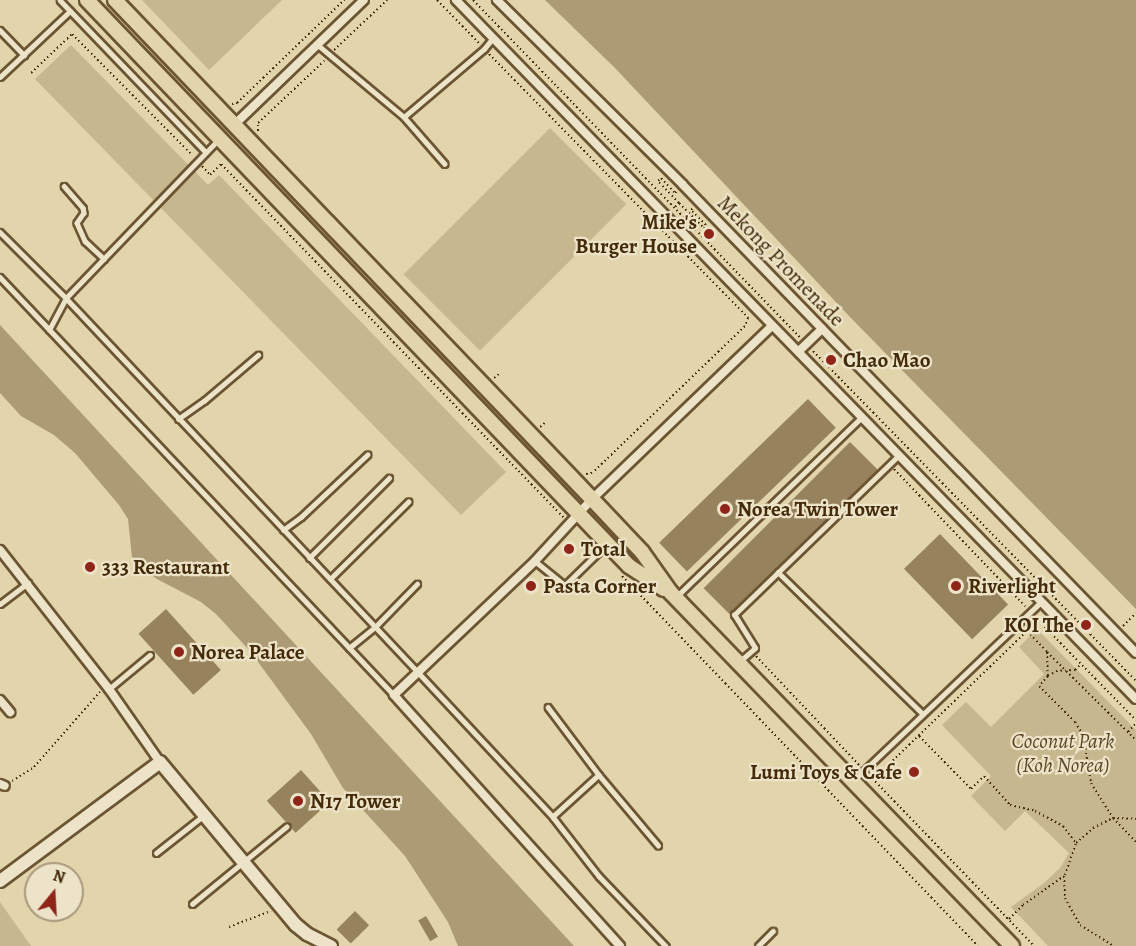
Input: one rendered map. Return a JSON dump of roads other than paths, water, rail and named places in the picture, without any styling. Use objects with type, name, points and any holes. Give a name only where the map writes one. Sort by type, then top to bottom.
[{"type":"main road","points":[[87,0],[629,566],[673,595]]},
{"type":"main road","points":[[115,0],[642,552],[673,595],[1012,946]]},
{"type":"street","points":[[234,125],[364,0]]},
{"type":"street","points":[[456,0],[1136,699]]},
{"type":"street","name":"Mekong Promenade","points":[[497,0],[683,185],[1136,653]]},
{"type":"street","points":[[620,946],[394,695],[535,561],[592,499],[772,326]]},
{"type":"street","points":[[799,351],[822,329]]},
{"type":"street","points":[[0,550],[108,687],[160,762],[203,816],[300,930],[331,946]]},
{"type":"street","points":[[0,700],[10,712]]},
{"type":"street","points":[[0,882],[160,762]]},
{"type":"lane","points":[[60,0],[207,152]]},
{"type":"lane","points":[[0,77],[70,11]]},
{"type":"lane","points":[[0,30],[24,55]]},
{"type":"lane","points":[[404,117],[484,49],[493,38]]},
{"type":"lane","points":[[318,45],[404,117],[444,164]]},
{"type":"lane","points":[[49,330],[66,298],[220,139]]},
{"type":"lane","points":[[64,186],[83,208],[84,213],[77,223],[85,241],[104,259]]},
{"type":"lane","points":[[0,232],[66,298],[417,671],[553,817],[599,876],[666,946]]},
{"type":"lane","points":[[0,278],[394,695]]},
{"type":"lane","points":[[178,419],[204,401],[258,355]]},
{"type":"lane","points":[[673,595],[862,417]]},
{"type":"lane","points":[[738,663],[755,648],[734,615],[899,454]]},
{"type":"lane","points":[[283,530],[301,517],[367,455]]},
{"type":"lane","points":[[309,558],[389,478]]},
{"type":"lane","points":[[330,579],[408,502]]},
{"type":"lane","points":[[535,561],[554,579],[565,585],[608,543]]},
{"type":"lane","points":[[778,572],[923,714]]},
{"type":"lane","points":[[0,604],[28,583]]},
{"type":"lane","points":[[349,648],[375,627],[417,584]]},
{"type":"lane","points":[[853,782],[923,714],[1033,614],[1041,602]]},
{"type":"lane","points":[[108,687],[150,655]]},
{"type":"lane","points":[[548,707],[599,775],[658,845]]},
{"type":"lane","points":[[553,817],[599,775]]},
{"type":"lane","points":[[156,853],[203,816]]},
{"type":"lane","points":[[192,904],[286,827]]},
{"type":"lane","points":[[758,946],[773,931]]},
{"type":"place","name":"Mike's Burger House","points":[[709,234]]},
{"type":"place","name":"Chao Mao","points":[[831,360]]},
{"type":"place","name":"Norea Twin Tower","points":[[725,509]]},
{"type":"place","name":"Total","points":[[569,549]]},
{"type":"place","name":"333 Restaurant","points":[[90,567]]},
{"type":"place","name":"Pasta Corner","points":[[531,586]]},
{"type":"place","name":"Riverlight","points":[[956,586]]},
{"type":"place","name":"KOI The","points":[[1086,625]]},
{"type":"place","name":"Norea Palace","points":[[179,652]]},
{"type":"place","name":"Lumi Toys & Cafe","points":[[914,772]]},
{"type":"place","name":"N17 Tower","points":[[298,801]]},
{"type":"park label","name":"Coconut Park (Koh Norea)","points":[[1063,753]]}]
